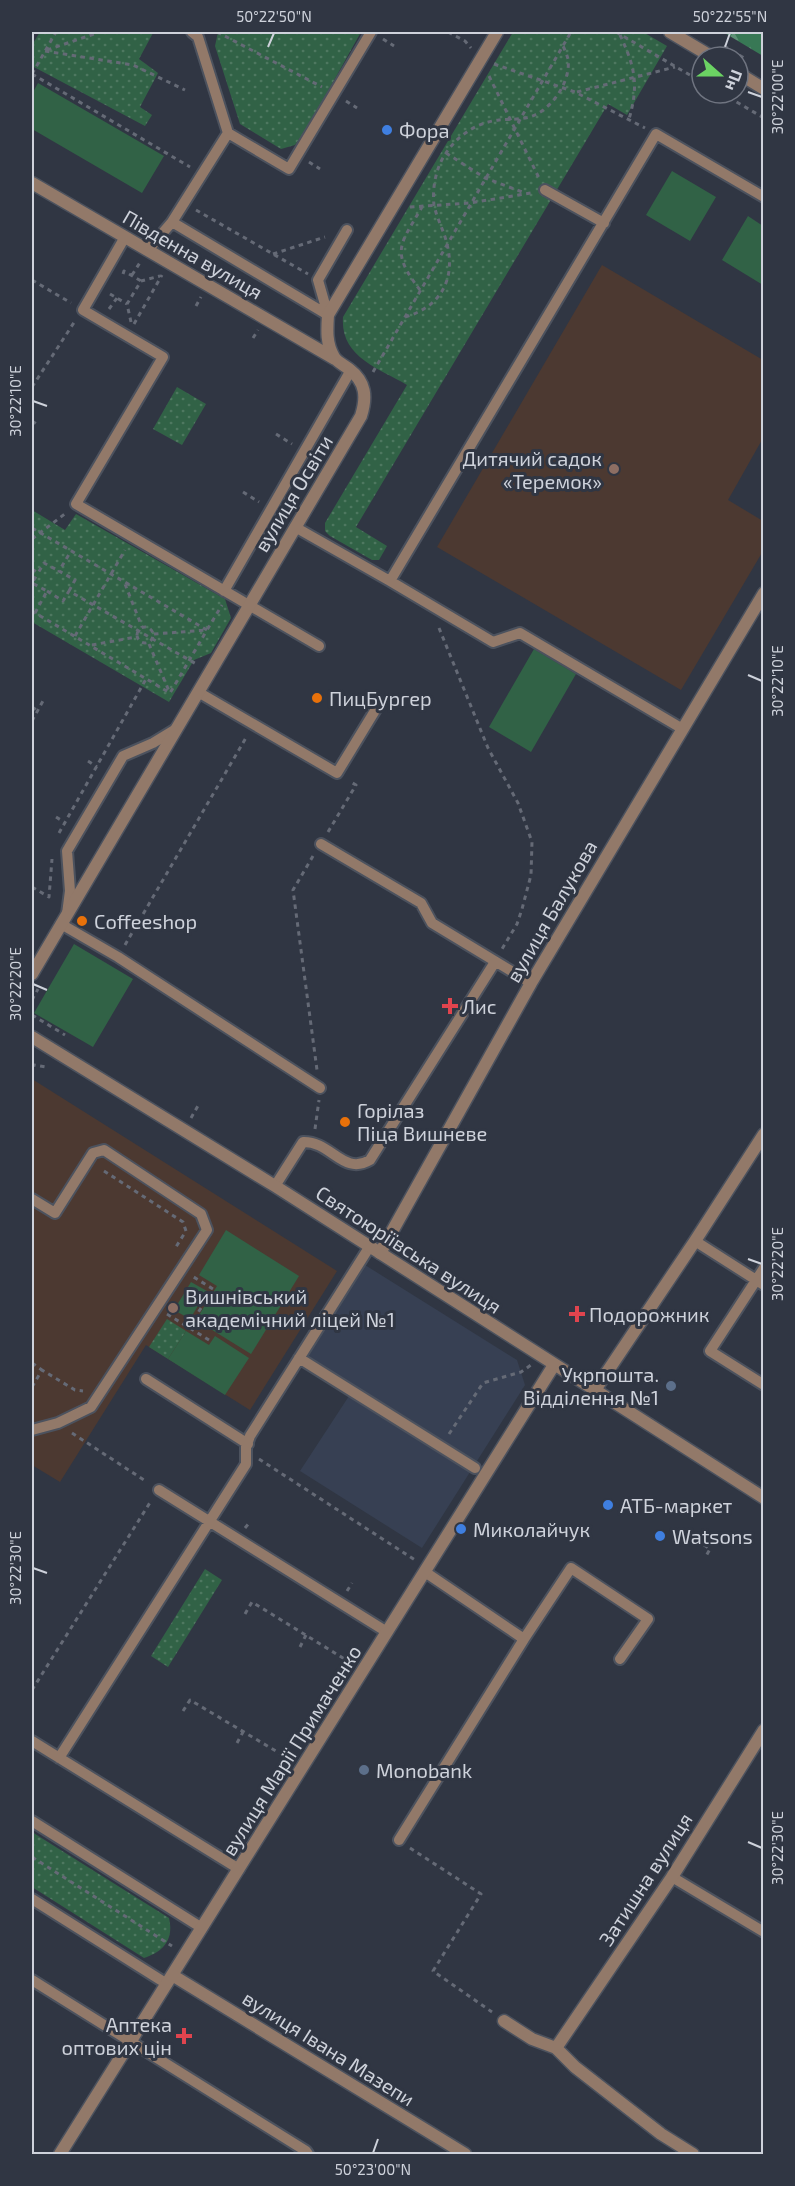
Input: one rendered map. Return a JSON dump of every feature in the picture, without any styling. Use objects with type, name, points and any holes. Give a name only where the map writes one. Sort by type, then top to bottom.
[{"type":"street","points":[[364,387],[351,370],[335,359],[327,339],[328,315],[497,32]]},
{"type":"street","points":[[670,32],[692,45]]},
{"type":"street","points":[[750,80],[764,89]]},
{"type":"street","name":"Південна вулиця","points":[[32,183],[335,359]]},
{"type":"street","name":"вулиця Освіти","points":[[32,975],[361,416],[365,401],[364,387]]},
{"type":"street","name":"вулиця Балукова","points":[[375,1249],[681,728],[764,593]]},
{"type":"street","name":"Святоюріївська вулиця","points":[[32,1037],[275,1186],[764,1498]]},
{"type":"street","points":[[596,1390],[764,1134]]},
{"type":"street","name":"вулиця Марії Примаченко","points":[[64,2153],[130,2043],[554,1365]]},
{"type":"street","name":"Затишна вулиця","points":[[556,2048],[672,1877],[764,1730]]},
{"type":"street","name":"вулиця Івана Мазепи","points":[[170,1979],[465,2154]]},
{"type":"street","points":[[504,2021],[532,2039],[556,2048],[575,2067],[661,2134],[693,2154]]},
{"type":"lane","points":[[197,33],[228,133],[289,169],[371,32]]},
{"type":"lane","points":[[148,250],[172,222],[228,133]]},
{"type":"lane","points":[[390,581],[656,134],[764,197]]},
{"type":"lane","points":[[545,190],[604,223]]},
{"type":"lane","points":[[172,222],[328,315]]},
{"type":"lane","points":[[328,315],[318,280],[347,230]]},
{"type":"lane","points":[[125,237],[83,310],[163,357],[76,504],[318,646]]},
{"type":"lane","points":[[226,593],[271,509],[351,370]]},
{"type":"lane","points":[[295,527],[493,642],[520,633],[681,728]]},
{"type":"lane","points":[[198,692],[337,773],[376,708]]},
{"type":"lane","points":[[177,728],[153,744],[123,756],[67,850],[70,891],[64,919],[118,957],[320,1088]]},
{"type":"lane","points":[[321,844],[421,903],[432,923],[531,983]]},
{"type":"lane","points":[[275,1186],[303,1142],[314,1142],[350,1164],[361,1166],[370,1160],[495,962]]},
{"type":"lane","points":[[32,1199],[55,1213],[93,1153],[104,1150],[201,1214],[207,1230],[91,1407],[58,1423],[32,1430]]},
{"type":"lane","points":[[695,1241],[760,1282]]},
{"type":"lane","points":[[59,1758],[246,1464],[250,1436],[299,1358],[375,1249]]},
{"type":"lane","points":[[764,1268],[760,1282],[710,1350],[764,1385]]},
{"type":"lane","points":[[299,1358],[475,1468]]},
{"type":"lane","points":[[146,1379],[247,1448]]},
{"type":"lane","points":[[159,1490],[387,1632]]},
{"type":"lane","points":[[399,1840],[571,1568],[648,1619],[620,1659]]},
{"type":"lane","points":[[424,1572],[524,1639]]},
{"type":"lane","points":[[32,1742],[239,1869]]},
{"type":"lane","points":[[32,1821],[202,1928]]},
{"type":"lane","points":[[672,1877],[764,1932]]},
{"type":"lane","points":[[32,1899],[170,1979]]},
{"type":"lane","points":[[32,1980],[308,2154]]},
{"type":"path","points":[[56,32],[32,74],[202,174]]},
{"type":"path","points":[[45,51],[100,32]]},
{"type":"path","points":[[217,32],[357,108]]},
{"type":"path","points":[[390,208],[470,203],[545,190],[481,59],[465,41],[448,32]]},
{"type":"path","points":[[364,387],[571,32]]},
{"type":"path","points":[[617,33],[690,75]]},
{"type":"path","points":[[617,33],[630,56],[635,77],[629,119]]},
{"type":"path","points":[[403,318],[421,312],[432,305],[442,291],[449,272],[450,258],[447,243],[434,206],[437,172],[446,153],[461,136],[477,126],[495,120],[535,115],[552,103],[562,87],[568,59],[563,44]]},
{"type":"path","points":[[45,51],[134,64],[185,90]]},
{"type":"path","points":[[481,59],[575,92],[656,134]]},
{"type":"path","points":[[575,92],[675,66]]},
{"type":"path","points":[[742,105],[764,118]]},
{"type":"path","points":[[430,143],[485,178],[527,194]]},
{"type":"path","points":[[184,203],[318,280]]},
{"type":"path","points":[[420,290],[406,273],[400,258],[402,242],[422,206]]},
{"type":"path","points":[[273,254],[347,230]]},
{"type":"path","points":[[162,276],[141,281],[127,304],[132,326],[170,263]]},
{"type":"path","points":[[32,280],[83,310],[32,387]]},
{"type":"path","points":[[110,294],[127,304]]},
{"type":"path","points":[[32,421],[38,425]]},
{"type":"path","points":[[276,434],[304,451]]},
{"type":"path","points":[[243,492],[271,509]]},
{"type":"path","points":[[32,539],[76,504]]},
{"type":"path","points":[[32,528],[207,630]]},
{"type":"path","points":[[75,636],[132,538]]},
{"type":"path","points":[[59,571],[70,551]]},
{"type":"path","points":[[44,562],[59,571],[75,580],[63,601],[32,583],[44,562]]},
{"type":"path","points":[[32,569],[38,573]]},
{"type":"path","points":[[125,584],[142,627]]},
{"type":"path","points":[[47,591],[33,612],[170,693]]},
{"type":"path","points":[[69,591],[210,672]]},
{"type":"path","points":[[170,693],[226,593]]},
{"type":"path","points":[[437,608],[440,632],[488,748],[518,803],[532,842],[531,875],[518,924],[495,962]]},
{"type":"path","points":[[142,627],[150,628],[154,634],[149,644],[141,643],[136,637],[137,631],[142,627]]},
{"type":"path","points":[[154,634],[207,630]]},
{"type":"path","points":[[90,645],[136,637]]},
{"type":"path","points":[[149,644],[170,693]]},
{"type":"path","points":[[32,721],[44,699]]},
{"type":"path","points":[[32,707],[38,711]]},
{"type":"path","points":[[118,957],[254,725]]},
{"type":"path","points":[[314,1142],[320,1088],[293,890],[356,785],[337,773]]},
{"type":"path","points":[[32,887],[49,897]]},
{"type":"path","points":[[32,1015],[64,1035]]},
{"type":"path","points":[[32,1067],[34,1065],[46,1067]]},
{"type":"path","points":[[104,1171],[183,1222],[186,1231],[174,1250]]},
{"type":"path","points":[[189,1327],[213,1289],[190,1274]]},
{"type":"path","points":[[156,1307],[209,1340]]},
{"type":"path","points":[[441,1447],[483,1383],[521,1372],[542,1358]]},
{"type":"path","points":[[32,1363],[75,1390],[86,1391]]},
{"type":"path","points":[[32,1387],[42,1370]]},
{"type":"path","points":[[32,1690],[159,1490],[58,1423]]},
{"type":"path","points":[[247,1448],[416,1561]]},
{"type":"path","points":[[690,1535],[710,1549],[706,1556]]},
{"type":"path","points":[[245,1614],[252,1602],[363,1671]]},
{"type":"path","points":[[300,1647],[306,1635]]},
{"type":"path","points":[[183,1711],[190,1700],[303,1767]]},
{"type":"path","points":[[237,1743],[243,1732]]},
{"type":"path","points":[[399,1840],[481,1894],[433,1971],[504,2021]]},
{"type":"path","points":[[32,1857],[175,1948]]},
{"type":"shaded area","name":"Дитячий садок «Теремок»","points":[[602,265],[763,360],[763,438],[728,500],[763,521],[763,551],[681,690],[437,547]]},
{"type":"shaded area","name":"Вишнівський академічний ліцей №1","points":[[32,1079],[337,1271],[250,1410],[146,1345],[60,1482],[32,1465]]},
{"type":"shaded area","points":[[365,1265],[517,1360],[525,1385],[422,1548],[300,1471],[349,1396],[301,1364]]},
{"type":"green space","points":[[40,32],[153,33],[139,59],[158,73],[140,107],[152,115],[145,126],[32,66],[32,45]]},
{"type":"green space","points":[[218,32],[361,32],[308,127],[295,145],[281,149],[240,124],[215,46]]},
{"type":"green space","points":[[513,32],[643,32],[667,46],[627,115],[608,104],[356,527],[387,546],[379,560],[372,560],[330,536],[325,531],[325,523],[407,385],[373,367],[354,352],[344,331],[343,317]]},
{"type":"green space","points":[[723,32],[763,32],[763,56],[750,48],[750,45],[745,45]]},
{"type":"green space","points":[[38,83],[164,156],[142,193],[32,129],[32,94]]},
{"type":"green space","points":[[672,171],[716,197],[690,241],[646,215]]},
{"type":"green space","points":[[748,216],[763,226],[763,285],[722,260]]},
{"type":"green space","points":[[177,387],[206,404],[182,445],[153,429]]},
{"type":"green space","points":[[32,510],[65,530],[76,514],[225,599],[231,618],[211,653],[194,660],[169,702],[32,622]]},
{"type":"green space","points":[[534,649],[576,674],[531,752],[489,727]]},
{"type":"green space","points":[[74,944],[133,979],[93,1047],[34,1013]]},
{"type":"green space","points":[[226,1230],[299,1276],[251,1354],[196,1320],[217,1286],[199,1275]]},
{"type":"green space","points":[[191,1282],[207,1291],[190,1319],[174,1310]]},
{"type":"green space","points":[[167,1319],[186,1331],[168,1359],[149,1347]]},
{"type":"green space","points":[[186,1331],[209,1345],[215,1336],[249,1358],[225,1395],[168,1359]]},
{"type":"green space","points":[[205,1569],[222,1580],[168,1667],[151,1656]]},
{"type":"green space","points":[[32,1832],[169,1918],[170,1932],[166,1944],[157,1952],[144,1958],[32,1887]]},
{"type":"place","name":"Фора","points":[[387,130]]},
{"type":"place","name":"Дитячий садок «Теремок»","points":[[614,469]]},
{"type":"place","name":"ПицБургер","points":[[317,698]]},
{"type":"place","name":"Coffeeshop","points":[[82,921]]},
{"type":"place","name":"Лис","points":[[450,1006]]},
{"type":"place","name":"Горілаз Піца Вишневе","points":[[345,1122]]},
{"type":"place","name":"Вишнівський академічний ліцей №1","points":[[173,1308]]},
{"type":"place","name":"Подорожник","points":[[577,1314]]},
{"type":"place","name":"Укрпошта. Відділення №1","points":[[671,1386]]},
{"type":"place","name":"АТБ-маркет","points":[[608,1505]]},
{"type":"place","name":"Миколайчук","points":[[461,1529]]},
{"type":"place","name":"Watsons","points":[[660,1536]]},
{"type":"place","name":"Monobank","points":[[364,1770]]},
{"type":"place","name":"Аптека оптових цін","points":[[184,2036]]}]
